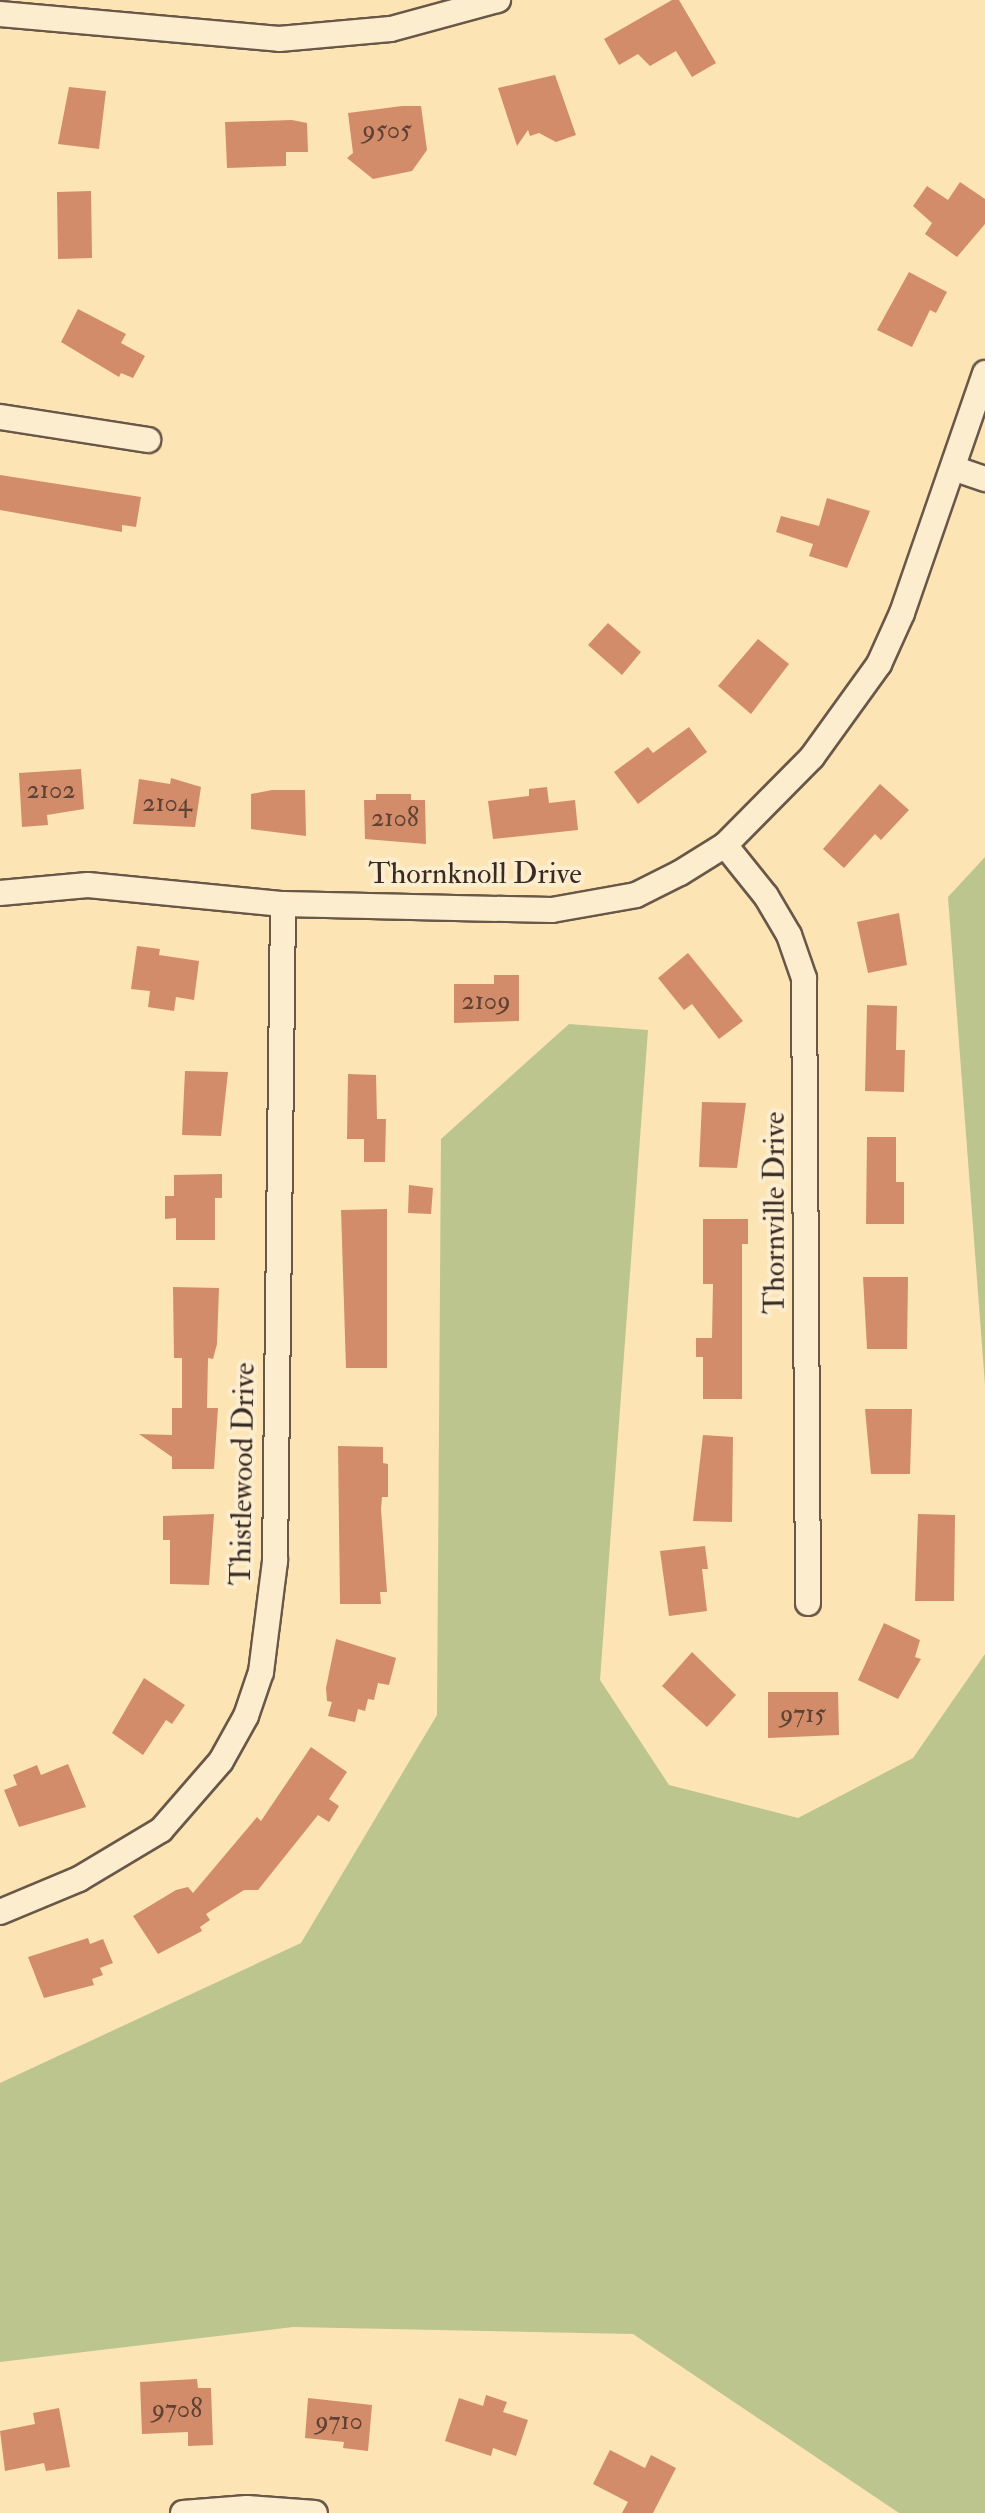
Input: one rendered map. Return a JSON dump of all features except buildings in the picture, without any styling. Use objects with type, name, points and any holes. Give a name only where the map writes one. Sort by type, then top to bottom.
[{"type":"street","points":[[0,14],[279,39],[391,29],[498,0]]},
{"type":"street","name":"Thornknoll Drive","points":[[0,893],[88,885],[283,904],[552,910],[599,905],[636,895],[725,845],[812,757],[879,664],[953,468],[985,373]]},
{"type":"street","points":[[0,417],[148,440]]},
{"type":"street","points":[[953,468],[985,479]]},
{"type":"street","name":"Thornville Drive","points":[[725,845],[766,896],[789,935],[804,978],[808,1603]]},
{"type":"street","name":"Thistlewood Drive","points":[[0,1912],[79,1879],[161,1830],[221,1761],[246,1716],[261,1672],[275,1561],[283,904]]},
{"type":"street","points":[[183,2513],[247,2508],[315,2513]]},
{"type":"green space","points":[[985,857],[985,1385],[948,897]]},
{"type":"green space","points":[[569,1024],[648,1030],[600,1680],[669,1785],[798,1818],[913,1758],[985,1654],[985,2513],[899,2513],[633,2334],[293,2327],[0,2362],[0,2083],[301,1943],[437,1715],[441,1139]]}]
